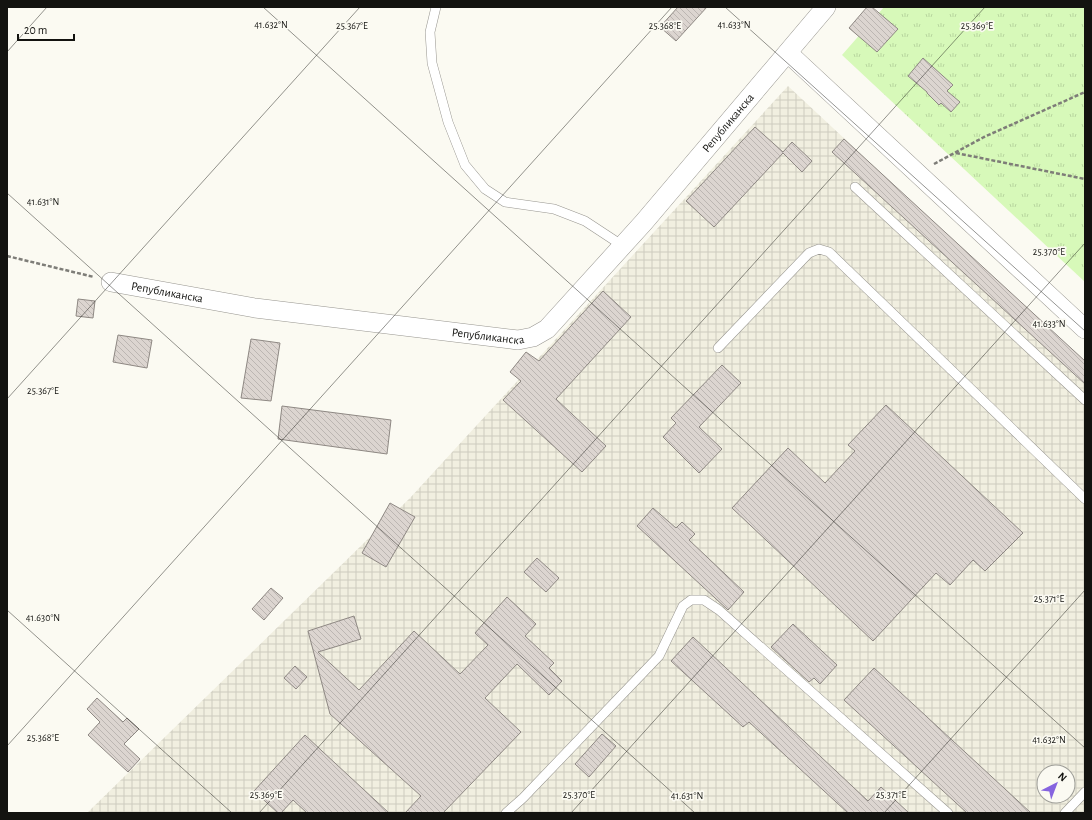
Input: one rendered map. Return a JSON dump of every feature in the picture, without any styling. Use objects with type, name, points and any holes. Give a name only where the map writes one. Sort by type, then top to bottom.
[{"type":"street","name":"Републиканска","points":[[111,282],[255,308],[518,340],[533,338],[548,329],[623,246],[826,7]]},
{"type":"street","points":[[788,52],[1085,329]]},
{"type":"lane","points":[[436,7],[430,32],[432,63],[448,122],[465,165],[485,189],[506,202],[554,210],[585,221],[623,246]]},
{"type":"lane","points":[[855,187],[1085,400]]},
{"type":"lane","points":[[718,348],[809,253],[819,249],[829,252],[1085,499]]},
{"type":"lane","points":[[506,813],[534,788],[659,656],[683,606],[691,600],[704,600],[720,610],[948,813]]},
{"type":"lane","points":[[1065,813],[1085,792]]},
{"type":"path","points":[[918,173],[984,137],[1085,92]]},
{"type":"path","points":[[955,153],[1085,179]]},
{"type":"path","points":[[7,256],[111,282]]},
{"type":"shaded area","points":[[788,86],[1085,363],[1085,813],[87,813],[410,498]]},
{"type":"green space","points":[[884,7],[1085,7],[1085,282],[842,55]]},
{"type":"building","points":[[678,7],[707,7],[676,41],[660,27]]},
{"type":"building","points":[[867,7],[872,7],[898,29],[877,52],[849,28]]},
{"type":"building","points":[[923,58],[953,85],[947,91],[960,102],[951,112],[941,103],[939,105],[927,92],[908,76]]},
{"type":"building","points":[[755,127],[783,152],[792,142],[812,161],[802,172],[783,153],[714,227],[686,201]]},
{"type":"building","points":[[844,139],[1085,361],[1085,384],[832,152]]},
{"type":"building","points":[[603,291],[631,317],[556,399],[606,446],[582,472],[503,400],[521,381],[510,372],[526,352],[539,361]]},
{"type":"building","points":[[78,299],[95,301],[93,318],[76,316]]},
{"type":"building","points":[[118,335],[152,340],[147,368],[113,362]]},
{"type":"building","points":[[251,339],[280,343],[271,401],[241,398]]},
{"type":"building","points":[[722,365],[741,383],[699,427],[722,449],[699,473],[663,437],[676,423],[671,418]]},
{"type":"building","points":[[886,405],[1023,533],[985,571],[973,560],[950,585],[936,573],[873,641],[732,508],[788,448],[825,483],[855,451],[848,445]]},
{"type":"building","points":[[282,406],[391,420],[387,454],[278,439]]},
{"type":"building","points":[[390,503],[415,517],[386,567],[362,553]]},
{"type":"building","points":[[653,508],[676,528],[682,522],[695,534],[689,540],[744,592],[728,610],[637,526]]},
{"type":"building","points":[[537,558],[559,578],[546,592],[524,572]]},
{"type":"building","points":[[271,588],[283,598],[264,620],[252,609]]},
{"type":"building","points":[[507,597],[536,624],[525,636],[554,663],[549,668],[562,681],[549,695],[517,664],[485,698],[521,732],[443,813],[405,813],[421,796],[330,714],[308,631],[354,616],[361,639],[318,652],[359,690],[414,631],[460,674],[488,645],[475,633]]},
{"type":"building","points":[[793,624],[837,665],[820,684],[814,678],[809,682],[771,647]]},
{"type":"building","points":[[693,637],[868,801],[881,787],[909,813],[848,813],[749,722],[743,727],[671,661]]},
{"type":"building","points":[[295,666],[307,677],[296,689],[284,678]]},
{"type":"building","points":[[874,668],[1031,813],[967,813],[844,700]]},
{"type":"building","points":[[97,698],[123,722],[127,718],[139,729],[124,744],[140,759],[128,772],[88,735],[100,722],[87,709]]},
{"type":"building","points":[[602,734],[616,746],[589,777],[575,764]]},
{"type":"building","points":[[305,735],[389,813],[307,813],[293,800],[281,813],[278,813],[254,791]]}]
